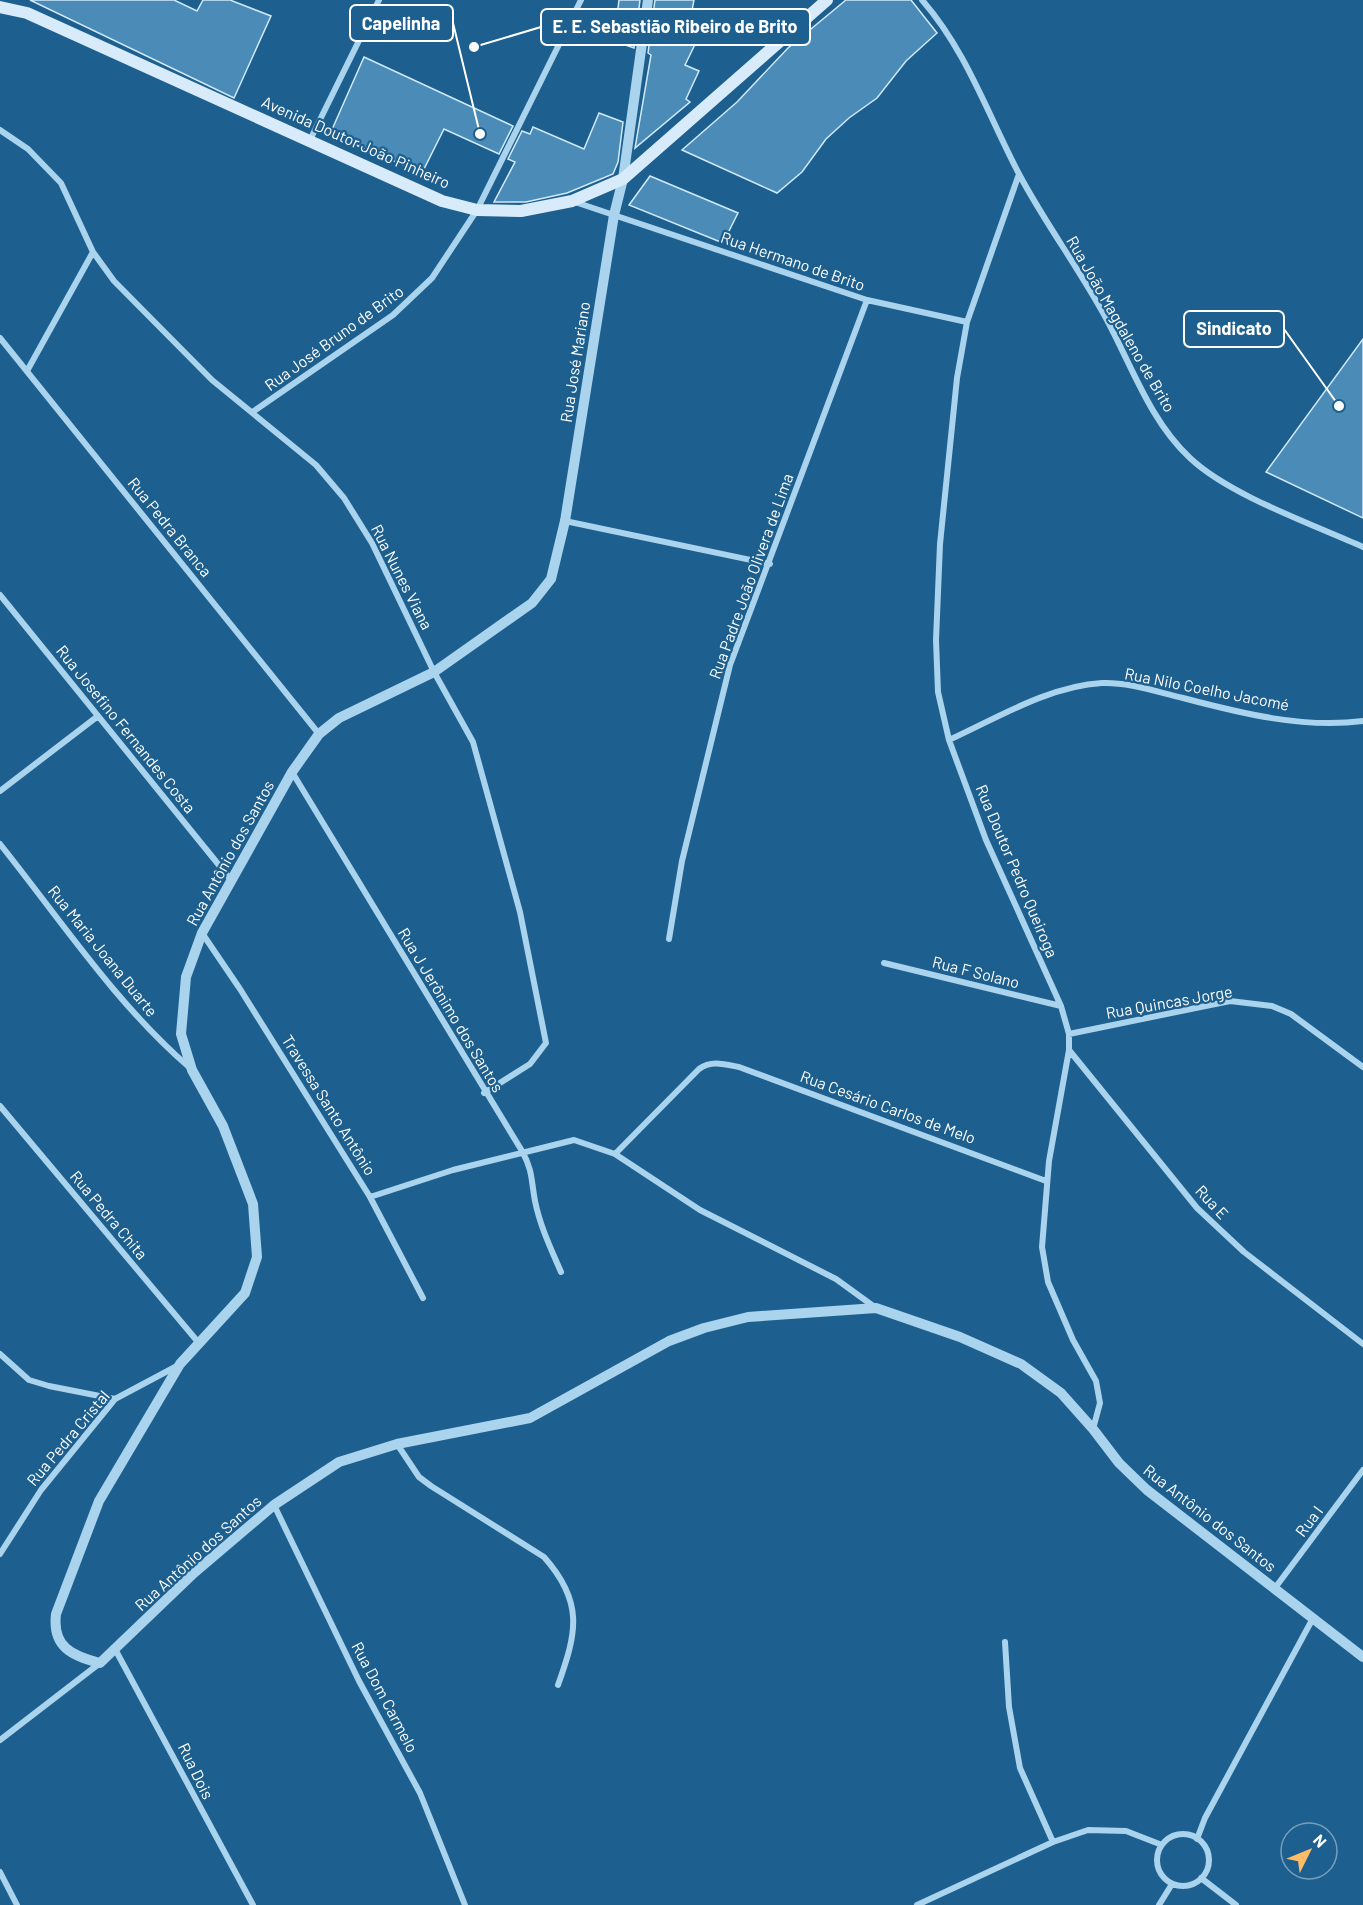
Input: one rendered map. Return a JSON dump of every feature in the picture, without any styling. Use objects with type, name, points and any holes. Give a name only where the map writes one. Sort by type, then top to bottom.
[{"type":"main road","name":"Avenida Doutor João Pinheiro","points":[[0,7],[27,13],[442,201],[477,210],[521,212],[572,201],[623,178],[827,0]]},
{"type":"street","points":[[310,140],[379,0]]},
{"type":"street","name":"Rua José Bruno de Brito","points":[[254,411],[393,315],[416,296],[432,278],[477,210],[581,0]]},
{"type":"street","name":"Rua José Mariano","points":[[434,672],[532,603],[551,579],[565,521],[614,215],[623,178],[648,0]]},
{"type":"street","name":"Rua João Magdaleno de Brito","points":[[922,0],[943,24],[1019,174],[1107,320],[1154,411],[1190,458],[1225,484],[1363,547]]},
{"type":"street","name":"Rua Nunes Viana","points":[[0,130],[28,149],[61,183],[93,252],[114,281],[212,380],[254,411],[316,465],[344,498],[372,543],[434,672],[473,742],[520,912],[546,1033],[546,1043],[541,1053],[530,1064],[484,1093]]},
{"type":"street","name":"Rua Doutor Pedro Queiroga","points":[[1019,174],[967,322],[957,378],[940,544],[936,640],[938,692],[949,740],[986,840],[1061,1006],[1069,1034],[1069,1050],[1046,1180],[1043,1262],[1048,1282],[1073,1340],[1096,1381],[1100,1403],[1093,1429]]},
{"type":"street","name":"Rua Hermano de Brito","points":[[572,201],[867,300],[967,322]]},
{"type":"street","points":[[27,371],[93,252]]},
{"type":"street","name":"Rua Padre João Olivera de Lima","points":[[669,939],[682,861],[730,665],[770,564],[867,300]]},
{"type":"street","name":"Rua Pedra Branca","points":[[0,338],[319,734]]},
{"type":"street","points":[[565,521],[770,564]]},
{"type":"street","name":"Rua Josefino Fernandes Costa","points":[[0,596],[231,880]]},
{"type":"street","name":"Rua Antônio dos Santos","points":[[434,672],[339,718],[319,734],[292,772],[202,933],[186,977],[181,1034],[192,1070],[224,1126],[253,1204],[257,1257],[245,1293],[180,1364],[99,1501],[56,1614],[55,1624],[61,1643],[67,1650],[76,1657],[100,1663],[194,1573],[274,1505],[339,1462],[397,1444],[530,1418],[659,1346],[704,1328],[748,1317],[876,1308],[960,1337],[1021,1364],[1061,1393],[1119,1463],[1147,1490],[1275,1588],[1312,1620],[1363,1657]]},
{"type":"street","name":"Rua Nilo Coelho Jacomé","points":[[949,740],[1070,687],[1104,683],[1138,687],[1228,710],[1307,723],[1363,721]]},
{"type":"street","points":[[0,791],[98,716]]},
{"type":"street","name":"Rua J Jerônimo dos Santos","points":[[292,772],[532,1169],[535,1200],[545,1236],[561,1272]]},
{"type":"street","name":"Rua Maria Joana Duarte","points":[[0,844],[133,1011],[159,1041],[192,1070]]},
{"type":"street","name":"Travessa Santo Antônio","points":[[202,933],[240,988],[370,1197],[423,1298]]},
{"type":"street","name":"Rua F Solano","points":[[884,963],[1061,1006]]},
{"type":"street","name":"Rua Quincas Jorge","points":[[1069,1034],[1230,1001],[1262,1005],[1291,1014],[1363,1067]]},
{"type":"street","name":"Rua E","points":[[1069,1050],[1197,1208],[1244,1252],[1363,1344]]},
{"type":"street","name":"Rua Cesário Carlos de Melo","points":[[615,1154],[707,1063],[739,1067],[1046,1180]]},
{"type":"street","name":"Rua Pedra Chita","points":[[0,1106],[198,1342]]},
{"type":"street","points":[[370,1197],[522,1151],[574,1140],[615,1154],[700,1210],[836,1279],[876,1308]]},
{"type":"street","points":[[0,1354],[29,1380],[115,1399]]},
{"type":"street","name":"Rua Pedra Cristal","points":[[0,1554],[41,1490],[115,1399],[180,1364]]},
{"type":"street","points":[[397,1444],[419,1477],[544,1557],[560,1575],[571,1596],[575,1620],[573,1644],[558,1685]]},
{"type":"street","name":"Rua I","points":[[1275,1588],[1363,1470]]},
{"type":"street","name":"Rua Dom Carmelo","points":[[274,1505],[359,1680],[420,1793],[465,1905]]},
{"type":"street","points":[[1197,1839],[1205,1818],[1312,1620]]},
{"type":"street","points":[[1005,1642],[1009,1707],[1020,1767],[1053,1842]]},
{"type":"street","name":"Rua Dois","points":[[115,1649],[253,1905]]},
{"type":"street","points":[[0,1740],[100,1663]]},
{"type":"street","points":[[918,1905],[1053,1842],[1088,1830],[1126,1831],[1162,1845]]},
{"type":"street","points":[[1180,1835],[1197,1839],[1208,1853],[1208,1862],[1201,1878],[1187,1886],[1172,1884],[1165,1879],[1158,1866],[1157,1859],[1162,1845],[1173,1836],[1180,1835]]},
{"type":"street","points":[[0,1872],[16,1905]]},
{"type":"street","points":[[1201,1878],[1236,1905]]},
{"type":"street","points":[[1159,1905],[1172,1884]]},
{"type":"building","points":[[30,0],[174,0],[197,11],[203,0],[230,0],[271,16],[234,98]]},
{"type":"building","points":[[619,0],[640,0],[634,48],[614,41]]},
{"type":"building","points":[[655,0],[694,0],[688,31],[699,36],[685,65],[699,71],[686,99],[690,102],[635,148],[651,55],[648,53]]},
{"type":"building","points":[[846,0],[911,0],[937,33],[906,61],[877,98],[849,118],[826,139],[802,172],[777,193],[682,150],[737,102],[788,48]]},
{"type":"building","points":[[364,57],[513,126],[499,154],[444,129],[422,173],[330,134]]},
{"type":"building","points":[[599,113],[623,122],[618,162],[613,174],[567,193],[526,202],[494,202],[515,162],[508,159],[522,131],[530,134],[533,127],[584,149]]},
{"type":"building","points":[[650,176],[738,213],[723,243],[629,205]]},
{"type":"building","points":[[1363,339],[1363,518],[1266,472]]},
{"type":"place","name":"E. E. Sebastião Ribeiro de Brito","points":[[474,47]]},
{"type":"place","name":"Capelinha","points":[[480,134]]},
{"type":"place","name":"Sindicato","points":[[1339,406]]}]
